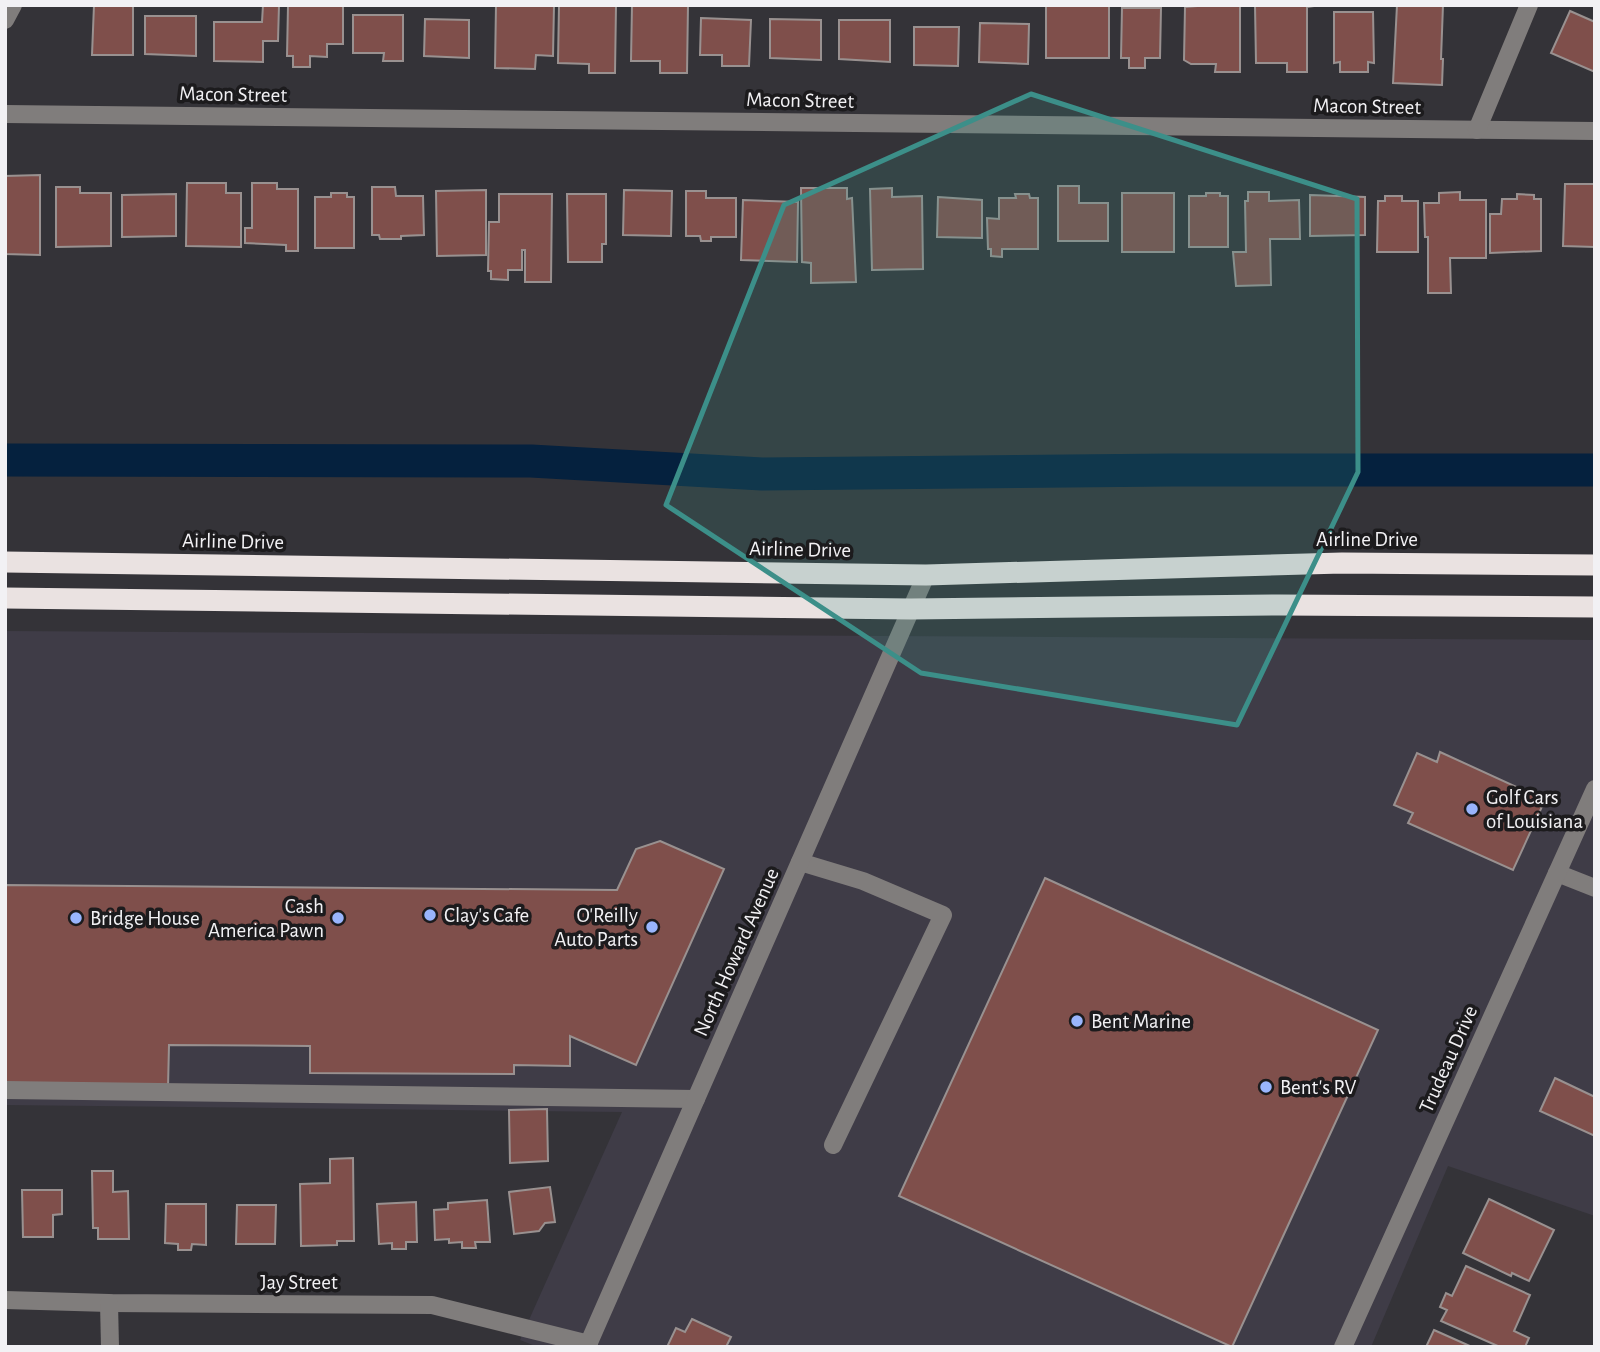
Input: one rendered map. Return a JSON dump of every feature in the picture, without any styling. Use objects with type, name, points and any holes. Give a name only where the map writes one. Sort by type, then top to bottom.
[{"type":"highway","name":"Airline Drive","points":[[5,562],[926,575],[1342,563],[1595,565]]},
{"type":"highway","points":[[5,598],[911,610],[1279,605],[1595,607]]},
{"type":"street","points":[[5,20],[13,5]]},
{"type":"street","points":[[1477,130],[1529,5]]},
{"type":"street","name":"Macon Street","points":[[5,114],[1595,131]]},
{"type":"street","name":"North Howard Avenue","points":[[588,1345],[926,575]]},
{"type":"street","name":"Trudeau Drive","points":[[1343,1347],[1595,789]]},
{"type":"street","points":[[800,862],[863,881],[943,915],[833,1145]]},
{"type":"street","points":[[1557,873],[1595,888]]},
{"type":"street","points":[[5,1090],[696,1099]]},
{"type":"street","name":"Jay Street","points":[[5,1300],[432,1305],[588,1345]]},
{"type":"street","points":[[109,1303],[110,1347]]},
{"type":"highlighted area","points":[[1031,94],[1357,199],[1358,472],[1237,725],[921,673],[666,505],[784,205]]},
{"type":"shaded area","points":[[5,631],[1595,640],[1595,1216],[1448,1166],[1371,1347],[538,1347],[520,1340],[622,1112],[5,1105]]},
{"type":"building","points":[[94,5],[133,5],[133,55],[92,55]]},
{"type":"building","points":[[263,5],[279,5],[278,41],[263,41],[263,62],[214,61],[214,22],[262,22]]},
{"type":"building","points":[[496,5],[554,5],[553,56],[536,55],[535,69],[495,68]]},
{"type":"building","points":[[559,5],[616,5],[615,73],[589,73],[589,64],[558,63]]},
{"type":"building","points":[[632,5],[688,5],[687,73],[660,73],[660,61],[631,61]]},
{"type":"building","points":[[1046,5],[1109,5],[1109,58],[1046,58]]},
{"type":"building","points":[[1240,5],[1240,72],[1215,72],[1216,64],[1191,64],[1184,60],[1185,7]]},
{"type":"building","points":[[1255,5],[1321,5],[1307,7],[1307,72],[1287,72],[1287,63],[1256,63]]},
{"type":"building","points":[[1397,5],[1443,5],[1442,85],[1393,83]]},
{"type":"building","points":[[288,6],[343,6],[343,44],[327,44],[327,57],[310,56],[310,67],[293,67],[293,56],[287,56]]},
{"type":"building","points":[[1122,8],[1161,8],[1160,58],[1145,58],[1145,68],[1129,68],[1129,58],[1121,58]]},
{"type":"building","points":[[1570,11],[1595,22],[1595,72],[1551,53]]},
{"type":"building","points":[[1334,12],[1373,12],[1374,63],[1368,62],[1368,72],[1340,72],[1340,62],[1334,63]]},
{"type":"building","points":[[353,15],[403,15],[403,61],[383,61],[384,53],[353,53]]},
{"type":"building","points":[[145,16],[196,16],[196,56],[145,54]]},
{"type":"building","points":[[701,18],[751,20],[749,66],[722,66],[722,55],[700,55]]},
{"type":"building","points":[[425,19],[469,20],[469,58],[424,56]]},
{"type":"building","points":[[770,19],[821,20],[821,60],[770,58]]},
{"type":"building","points":[[839,20],[890,20],[890,62],[839,59]]},
{"type":"building","points":[[980,23],[1029,24],[1028,64],[979,62]]},
{"type":"building","points":[[914,27],[959,27],[958,66],[914,65]]},
{"type":"building","points":[[40,175],[40,255],[5,254],[5,176]]},
{"type":"building","points":[[187,183],[226,183],[226,193],[241,193],[241,247],[186,246]]},
{"type":"building","points":[[252,183],[277,183],[277,189],[298,189],[298,251],[286,251],[286,245],[245,243],[245,228],[252,228]]},
{"type":"building","points":[[1565,184],[1595,184],[1595,247],[1563,246]]},
{"type":"building","points":[[1058,186],[1079,186],[1079,203],[1108,203],[1108,241],[1058,241]]},
{"type":"building","points":[[56,187],[80,187],[80,193],[111,193],[111,246],[56,247]]},
{"type":"building","points":[[372,187],[395,187],[396,196],[423,196],[424,235],[380,239],[379,235],[372,235]]},
{"type":"building","points":[[801,188],[847,188],[847,199],[852,198],[856,282],[811,283],[811,263],[802,262]]},
{"type":"building","points":[[892,188],[892,197],[922,196],[923,269],[872,270],[870,189]]},
{"type":"building","points":[[486,190],[486,255],[437,256],[436,191]]},
{"type":"building","points":[[624,190],[672,191],[671,236],[623,235]]},
{"type":"building","points":[[686,191],[706,191],[706,198],[736,198],[736,237],[711,237],[711,241],[701,241],[700,236],[686,236]]},
{"type":"building","points":[[1248,192],[1269,192],[1269,201],[1299,200],[1300,239],[1270,239],[1271,285],[1236,286],[1233,252],[1246,252],[1245,201],[1248,201]]},
{"type":"building","points":[[1460,192],[1460,200],[1486,200],[1486,258],[1450,258],[1451,293],[1428,293],[1428,237],[1425,237],[1424,203],[1439,203],[1439,193]]},
{"type":"building","points":[[331,193],[347,193],[347,197],[354,197],[354,248],[315,248],[315,197],[331,197]]},
{"type":"building","points":[[1122,193],[1174,193],[1174,252],[1122,252]]},
{"type":"building","points":[[1206,193],[1228,196],[1228,247],[1189,247],[1189,196],[1206,196]]},
{"type":"building","points":[[176,194],[176,236],[122,237],[122,195]]},
{"type":"building","points":[[499,194],[552,194],[551,282],[525,282],[525,250],[522,250],[522,270],[508,270],[508,280],[491,279],[491,271],[488,271],[489,222],[499,222]]},
{"type":"building","points":[[567,194],[606,194],[606,244],[602,244],[602,262],[568,262]]},
{"type":"building","points":[[1015,194],[1029,194],[1030,198],[1038,198],[1038,249],[1002,249],[1002,257],[991,256],[991,249],[988,249],[987,218],[999,219],[999,198],[1016,198]]},
{"type":"building","points":[[1517,194],[1534,195],[1534,199],[1541,199],[1541,251],[1490,253],[1490,214],[1501,214],[1502,199],[1517,199]]},
{"type":"building","points":[[1310,195],[1365,197],[1365,235],[1310,236]]},
{"type":"building","points":[[1385,196],[1402,196],[1402,201],[1418,201],[1418,252],[1377,252],[1378,201],[1385,201]]},
{"type":"building","points":[[938,197],[982,200],[982,238],[937,237]]},
{"type":"building","points":[[743,200],[798,202],[797,262],[741,260]]},
{"type":"building","name":"Golf Cars of Louisiana","points":[[1440,752],[1545,800],[1513,870],[1408,823],[1413,813],[1394,805],[1417,753],[1437,762]]},
{"type":"building","points":[[660,841],[724,869],[636,1065],[570,1036],[570,1066],[514,1065],[514,1074],[310,1073],[310,1046],[169,1045],[168,1088],[5,1086],[5,885],[617,890],[636,849]]},
{"type":"building","points":[[1045,878],[1378,1030],[1232,1347],[899,1196]]},
{"type":"building","points":[[1555,1078],[1595,1097],[1595,1136],[1540,1111]]},
{"type":"building","points":[[547,1109],[548,1161],[510,1163],[509,1110]]},
{"type":"building","points":[[353,1158],[354,1241],[337,1241],[337,1245],[301,1246],[300,1184],[330,1183],[330,1159]]},
{"type":"building","points":[[92,1171],[113,1171],[113,1192],[128,1191],[129,1239],[98,1239],[98,1228],[93,1228]]},
{"type":"building","points":[[550,1187],[555,1222],[545,1223],[539,1231],[514,1234],[509,1192]]},
{"type":"building","points":[[22,1190],[62,1190],[62,1214],[53,1215],[53,1237],[23,1237]]},
{"type":"building","points":[[1489,1199],[1554,1230],[1529,1281],[1512,1273],[1511,1276],[1463,1253]]},
{"type":"building","points":[[487,1200],[490,1242],[475,1242],[476,1248],[462,1248],[462,1242],[435,1240],[434,1210],[448,1209],[448,1203]]},
{"type":"building","points":[[416,1202],[417,1242],[406,1242],[406,1249],[392,1249],[392,1243],[379,1244],[377,1204]]},
{"type":"building","points":[[166,1204],[206,1204],[206,1245],[192,1244],[191,1250],[178,1250],[178,1244],[165,1243]]},
{"type":"building","points":[[237,1205],[276,1205],[275,1244],[236,1244]]},
{"type":"building","points":[[1466,1266],[1530,1295],[1514,1331],[1529,1338],[1525,1347],[1500,1347],[1441,1321],[1447,1310],[1440,1307],[1446,1293],[1452,1296]]},
{"type":"building","points":[[692,1319],[731,1337],[726,1347],[667,1347],[676,1328],[685,1332]]},
{"type":"building","points":[[1434,1330],[1472,1347],[1426,1347]]},
{"type":"waterway","points":[[5,460],[531,461],[762,474],[1595,470]]},
{"type":"place","name":"Golf Cars of Louisiana","points":[[1472,809]]},
{"type":"place","name":"Clay's Cafe","points":[[430,915]]},
{"type":"place","name":"Bridge House","points":[[76,918]]},
{"type":"place","name":"Cash America Pawn","points":[[338,918]]},
{"type":"place","name":"O'Reilly Auto Parts","points":[[652,927]]},
{"type":"place","name":"Bent Marine","points":[[1077,1021]]},
{"type":"place","name":"Bent's RV","points":[[1266,1087]]}]
